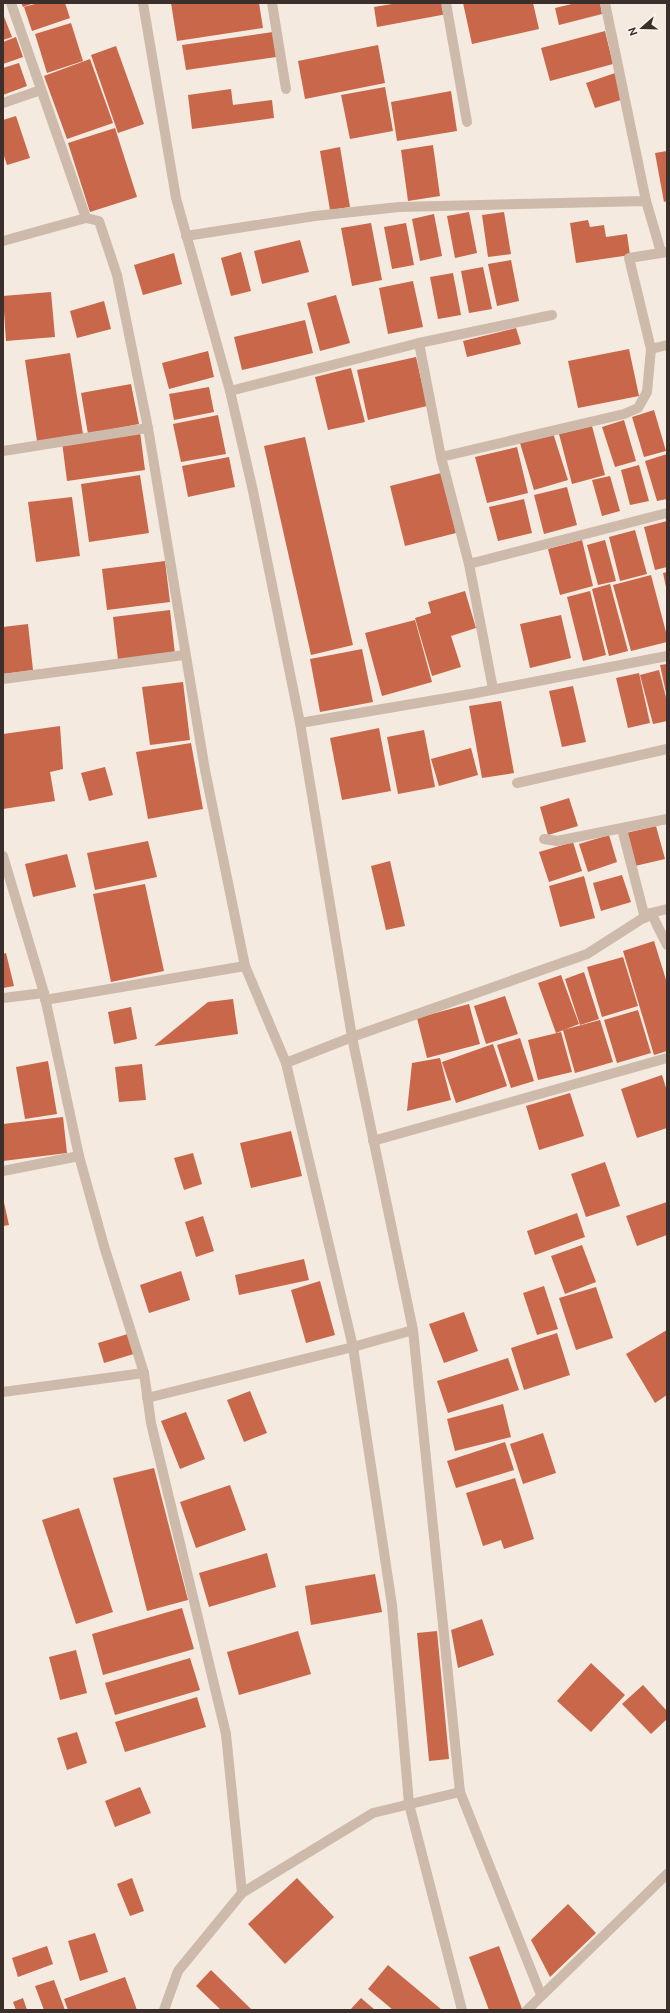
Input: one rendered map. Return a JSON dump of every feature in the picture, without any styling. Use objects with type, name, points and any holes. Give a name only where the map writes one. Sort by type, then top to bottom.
[{"type":"street","points":[[11,3],[86,218]]},
{"type":"street","points":[[143,3],[176,198],[230,391],[253,491],[300,723],[352,1037],[413,1330],[460,1792],[541,1995]]},
{"type":"street","points":[[272,3],[286,89]]},
{"type":"street","points":[[446,3],[467,122]]},
{"type":"street","points":[[441,457],[624,414],[638,408],[647,392],[651,349],[629,258],[664,252],[646,200],[605,3]]},
{"type":"street","points":[[3,103],[41,90]]},
{"type":"street","points":[[186,236],[315,216],[399,208],[646,200]]},
{"type":"street","points":[[3,241],[86,218],[99,221],[117,275],[148,428],[184,654],[205,770],[245,966],[286,1063],[353,1347],[392,1605],[409,1804],[462,2010]]},
{"type":"street","points":[[230,391],[419,343],[552,315]]},
{"type":"street","points":[[419,343],[441,457],[469,564],[493,689]]},
{"type":"street","points":[[651,349],[667,345]]},
{"type":"street","points":[[3,451],[148,428]]},
{"type":"street","points":[[469,564],[667,513]]},
{"type":"street","points":[[3,679],[184,654]]},
{"type":"street","points":[[300,723],[471,694],[667,656]]},
{"type":"street","points":[[517,783],[667,749]]},
{"type":"street","points":[[544,839],[557,841],[667,819]]},
{"type":"street","points":[[622,828],[648,915],[667,945]]},
{"type":"street","points":[[3,856],[55,1036],[79,1156],[104,1246],[144,1373],[147,1398],[226,1734],[242,1893]]},
{"type":"street","points":[[286,1063],[352,1037],[587,954],[648,915],[667,909]]},
{"type":"street","points":[[3,998],[44,996],[245,966]]},
{"type":"street","points":[[373,1141],[667,1058]]},
{"type":"street","points":[[3,1171],[79,1156]]},
{"type":"street","points":[[147,1398],[353,1347],[413,1330]]},
{"type":"street","points":[[3,1392],[144,1373]]},
{"type":"street","points":[[164,2010],[178,1971],[242,1893],[373,1813],[460,1792]]},
{"type":"street","points":[[529,2009],[541,1995],[667,1874]]},
{"type":"building","points":[[21,3],[34,3],[23,7]]},
{"type":"building","points":[[38,3],[65,3],[70,18],[32,31],[24,7]]},
{"type":"building","points":[[171,3],[259,3],[263,28],[177,41]]},
{"type":"building","points":[[398,3],[444,3],[447,14],[377,27],[374,7]]},
{"type":"building","points":[[463,3],[533,3],[539,29],[472,44]]},
{"type":"building","points":[[576,3],[600,3],[602,14],[559,25],[555,8]]},
{"type":"building","points":[[3,14],[12,37],[3,40]]},
{"type":"building","points":[[71,23],[83,61],[47,73],[35,34]]},
{"type":"building","points":[[605,31],[613,64],[550,81],[541,48]]},
{"type":"building","points":[[273,32],[276,57],[186,70],[182,45]]},
{"type":"building","points":[[16,37],[23,57],[3,64],[3,42]]},
{"type":"building","points":[[378,45],[385,83],[305,99],[298,61]]},
{"type":"building","points":[[116,46],[144,124],[118,133],[91,55]]},
{"type":"building","points":[[90,59],[113,123],[67,139],[44,76]]},
{"type":"building","points":[[19,63],[27,86],[3,95],[3,68]]},
{"type":"building","points":[[615,73],[624,99],[595,108],[586,83]]},
{"type":"building","points":[[385,87],[393,131],[350,139],[341,95]]},
{"type":"building","points":[[231,89],[233,105],[272,100],[274,118],[192,129],[188,95]]},
{"type":"building","points":[[451,91],[457,131],[397,141],[391,102]]},
{"type":"building","points":[[16,116],[30,158],[7,165],[3,153],[3,120]]},
{"type":"building","points":[[115,128],[137,197],[90,212],[68,143]]},
{"type":"building","points":[[433,145],[440,196],[408,201],[401,150]]},
{"type":"building","points":[[340,147],[350,207],[330,210],[320,151]]},
{"type":"building","points":[[667,151],[667,201],[664,202],[655,153]]},
{"type":"building","points":[[469,212],[477,253],[455,258],[447,216]]},
{"type":"building","points":[[504,212],[511,254],[488,257],[482,215]]},
{"type":"building","points":[[434,214],[442,256],[420,261],[412,219]]},
{"type":"building","points":[[588,220],[590,227],[604,225],[606,237],[627,234],[630,255],[576,263],[570,223]]},
{"type":"building","points":[[371,223],[382,280],[352,286],[341,228]]},
{"type":"building","points":[[406,223],[414,265],[392,269],[384,227]]},
{"type":"building","points":[[300,240],[309,272],[262,284],[254,251]]},
{"type":"building","points":[[241,252],[251,291],[231,296],[221,258]]},
{"type":"building","points":[[174,253],[182,284],[143,295],[134,265]]},
{"type":"building","points":[[511,260],[519,301],[497,306],[488,264]]},
{"type":"building","points":[[483,267],[492,309],[469,313],[461,271]]},
{"type":"building","points":[[453,273],[461,315],[438,319],[430,277]]},
{"type":"building","points":[[413,281],[423,327],[388,334],[379,288]]},
{"type":"building","points":[[51,292],[55,337],[6,341],[3,296]]},
{"type":"building","points":[[336,295],[350,343],[320,351],[307,303]]},
{"type":"building","points":[[104,301],[111,329],[77,338],[70,311]]},
{"type":"building","points":[[305,320],[313,353],[242,370],[234,337]]},
{"type":"building","points":[[516,328],[521,344],[467,357],[463,341]]},
{"type":"building","points":[[629,349],[639,396],[578,408],[568,361]]},
{"type":"building","points":[[208,351],[214,377],[169,389],[162,363]]},
{"type":"building","points":[[70,353],[83,434],[37,441],[25,360]]},
{"type":"building","points":[[416,357],[427,406],[368,420],[357,370]]},
{"type":"building","points":[[351,368],[365,422],[328,430],[315,377]]},
{"type":"building","points":[[131,384],[139,424],[88,434],[81,393]]},
{"type":"building","points":[[209,387],[214,412],[174,420],[169,394]]},
{"type":"building","points":[[654,410],[666,451],[644,457],[632,417]]},
{"type":"building","points":[[218,415],[226,454],[181,462],[173,424]]},
{"type":"building","points":[[624,420],[636,461],[615,467],[602,427]]},
{"type":"building","points":[[592,426],[605,475],[572,484],[559,434]]},
{"type":"building","points":[[140,432],[145,470],[67,481],[62,442]]},
{"type":"building","points":[[553,433],[568,480],[534,490],[520,443]]},
{"type":"building","points":[[305,437],[353,645],[311,655],[264,446]]},
{"type":"building","points":[[517,447],[528,493],[487,503],[475,457]]},
{"type":"building","points":[[667,454],[667,499],[657,501],[645,461]]},
{"type":"building","points":[[229,457],[235,487],[188,497],[182,466]]},
{"type":"building","points":[[639,465],[649,501],[630,505],[621,470]]},
{"type":"building","points":[[441,473],[456,533],[405,546],[390,486]]},
{"type":"building","points":[[140,475],[149,533],[89,542],[81,484]]},
{"type":"building","points":[[610,476],[620,511],[602,516],[592,480]]},
{"type":"building","points":[[567,487],[577,525],[544,534],[534,495]]},
{"type":"building","points":[[72,497],[80,556],[36,562],[28,502]]},
{"type":"building","points":[[524,499],[532,533],[498,541],[489,507]]},
{"type":"building","points":[[667,521],[667,567],[655,570],[644,527]]},
{"type":"building","points":[[635,530],[647,574],[620,581],[609,537]]},
{"type":"building","points":[[582,540],[593,586],[560,595],[548,549]]},
{"type":"building","points":[[605,540],[616,581],[598,585],[587,545]]},
{"type":"building","points":[[165,561],[170,602],[107,610],[102,569]]},
{"type":"building","points":[[667,572],[667,587],[666,587],[663,573]]},
{"type":"building","points":[[651,575],[667,636],[667,642],[631,651],[613,585]]},
{"type":"building","points":[[610,584],[628,651],[609,656],[592,589]]},
{"type":"building","points":[[465,591],[476,628],[451,636],[461,667],[432,676],[415,618],[431,613],[428,602]]},
{"type":"building","points":[[590,591],[606,655],[583,661],[567,597]]},
{"type":"building","points":[[170,610],[175,654],[118,660],[113,617]]},
{"type":"building","points":[[561,615],[571,658],[530,668],[520,624]]},
{"type":"building","points":[[415,620],[432,682],[382,696],[365,633]]},
{"type":"building","points":[[28,624],[33,670],[3,674],[3,627]]},
{"type":"building","points":[[362,649],[373,702],[320,712],[310,659]]},
{"type":"building","points":[[667,664],[667,693],[666,693],[660,665]]},
{"type":"building","points":[[659,670],[667,701],[667,721],[653,724],[640,675]]},
{"type":"building","points":[[639,673],[650,723],[628,728],[616,678]]},
{"type":"building","points":[[183,682],[190,740],[150,745],[142,687]]},
{"type":"building","points":[[573,686],[586,742],[562,747],[549,691]]},
{"type":"building","points":[[501,701],[514,773],[482,778],[469,706]]},
{"type":"building","points":[[60,726],[63,769],[50,772],[55,801],[3,809],[3,734]]},
{"type":"building","points":[[379,728],[391,791],[342,800],[330,738]]},
{"type":"building","points":[[424,730],[435,787],[398,794],[387,737]]},
{"type":"building","points":[[191,743],[203,809],[148,819],[136,752]]},
{"type":"building","points":[[471,748],[478,775],[439,786],[431,759]]},
{"type":"building","points":[[105,767],[113,795],[89,801],[81,773]]},
{"type":"building","points":[[569,798],[578,826],[548,835],[540,807]]},
{"type":"building","points":[[656,826],[665,859],[635,866],[626,833]]},
{"type":"building","points":[[609,835],[617,862],[588,872],[579,844]]},
{"type":"building","points":[[148,841],[157,877],[95,890],[87,853]]},
{"type":"building","points":[[573,842],[582,871],[549,882],[539,852]]},
{"type":"building","points":[[67,854],[76,887],[33,897],[25,864]]},
{"type":"building","points":[[390,861],[405,926],[386,930],[371,866]]},
{"type":"building","points":[[622,875],[631,902],[601,911],[593,883]]},
{"type":"building","points":[[584,876],[595,918],[560,927],[549,886]]},
{"type":"building","points":[[145,884],[164,971],[111,982],[93,894]]},
{"type":"building","points":[[654,941],[667,983],[667,1051],[654,1055],[623,951]]},
{"type":"building","points":[[6,953],[14,986],[3,988],[3,954]]},
{"type":"building","points":[[623,957],[638,1006],[602,1017],[587,967]]},
{"type":"building","points":[[584,972],[599,1019],[580,1025],[565,979]]},
{"type":"building","points":[[561,975],[579,1024],[556,1033],[538,983]]},
{"type":"building","points":[[505,996],[518,1034],[486,1044],[474,1006]]},
{"type":"building","points":[[233,999],[238,1034],[154,1046],[208,1002]]},
{"type":"building","points":[[469,1004],[480,1044],[427,1058],[417,1018]]},
{"type":"building","points":[[131,1007],[137,1039],[114,1044],[108,1012]]},
{"type":"building","points":[[638,1010],[651,1053],[617,1063],[604,1020]]},
{"type":"building","points":[[600,1020],[613,1062],[575,1073],[563,1030]]},
{"type":"building","points":[[561,1032],[572,1072],[538,1080],[528,1040]]},
{"type":"building","points":[[520,1038],[534,1081],[511,1088],[497,1045]]},
{"type":"building","points":[[493,1044],[507,1086],[456,1103],[442,1062]]},
{"type":"building","points":[[440,1058],[451,1100],[407,1111],[412,1063]]},
{"type":"building","points":[[48,1061],[57,1114],[25,1119],[16,1067]]},
{"type":"building","points":[[142,1064],[146,1100],[119,1102],[115,1067]]},
{"type":"building","points":[[662,1075],[667,1091],[667,1128],[637,1138],[621,1089]]},
{"type":"building","points":[[570,1093],[584,1136],[539,1150],[526,1106]]},
{"type":"building","points":[[63,1117],[67,1153],[3,1161],[3,1124]]},
{"type":"building","points":[[291,1131],[302,1176],[251,1188],[240,1143]]},
{"type":"building","points":[[193,1153],[202,1184],[184,1190],[174,1158]]},
{"type":"building","points":[[605,1162],[620,1206],[586,1217],[571,1174]]},
{"type":"building","points":[[3,1198],[9,1225],[3,1226]]},
{"type":"building","points":[[667,1202],[667,1235],[637,1246],[626,1216]]},
{"type":"building","points":[[577,1213],[585,1237],[535,1255],[527,1231]]},
{"type":"building","points":[[203,1216],[214,1251],[196,1257],[185,1222]]},
{"type":"building","points":[[582,1245],[596,1282],[565,1294],[551,1256]]},
{"type":"building","points":[[304,1259],[309,1280],[239,1295],[235,1275]]},
{"type":"building","points":[[181,1271],[190,1300],[149,1313],[140,1285]]},
{"type":"building","points":[[320,1281],[335,1335],[306,1343],[291,1290]]},
{"type":"building","points":[[544,1286],[558,1329],[537,1335],[523,1293]]},
{"type":"building","points":[[596,1287],[613,1338],[576,1350],[559,1298]]},
{"type":"building","points":[[464,1312],[478,1351],[444,1363],[429,1324]]},
{"type":"building","points":[[667,1330],[667,1395],[655,1403],[626,1354]]},
{"type":"building","points":[[131,1333],[137,1353],[104,1363],[98,1343]]},
{"type":"building","points":[[557,1333],[570,1375],[524,1390],[511,1348]]},
{"type":"building","points":[[508,1358],[519,1390],[448,1413],[437,1381]]},
{"type":"building","points":[[250,1391],[267,1433],[244,1442],[227,1400]]},
{"type":"building","points":[[503,1404],[511,1437],[455,1451],[447,1419]]},
{"type":"building","points":[[186,1412],[205,1459],[180,1469],[161,1421]]},
{"type":"building","points":[[543,1433],[556,1473],[523,1484],[510,1444]]},
{"type":"building","points":[[505,1442],[514,1470],[456,1488],[447,1461]]},
{"type":"building","points":[[154,1468],[188,1600],[147,1611],[113,1478]]},
{"type":"building","points":[[515,1478],[534,1539],[504,1549],[501,1540],[483,1546],[466,1493]]},
{"type":"building","points":[[230,1485],[246,1530],[196,1548],[180,1502]]},
{"type":"building","points":[[79,1508],[113,1612],[76,1624],[42,1520]]},
{"type":"building","points":[[267,1553],[276,1587],[209,1607],[199,1573]]},
{"type":"building","points":[[375,1574],[382,1612],[311,1625],[305,1586]]},
{"type":"building","points":[[182,1608],[194,1649],[103,1675],[92,1634]]},
{"type":"building","points":[[482,1619],[494,1655],[458,1668],[451,1630]]},
{"type":"building","points":[[298,1631],[311,1674],[239,1695],[227,1652]]},
{"type":"building","points":[[437,1631],[449,1759],[429,1761],[417,1633]]},
{"type":"building","points":[[76,1650],[87,1693],[60,1700],[49,1657]]},
{"type":"building","points":[[190,1658],[200,1690],[115,1715],[105,1683]]},
{"type":"building","points":[[591,1663],[625,1695],[591,1732],[557,1701]]},
{"type":"building","points":[[643,1685],[667,1711],[667,1719],[651,1734],[622,1704]]},
{"type":"building","points":[[197,1697],[206,1727],[125,1752],[115,1722]]},
{"type":"building","points":[[77,1732],[87,1763],[67,1770],[57,1738]]},
{"type":"building","points":[[140,1787],[151,1813],[115,1827],[105,1801]]},
{"type":"building","points":[[132,1878],[144,1911],[130,1916],[117,1884]]},
{"type":"building","points":[[297,1878],[334,1917],[285,1964],[248,1924]]},
{"type":"building","points":[[568,1904],[596,1933],[550,1977],[531,1940]]},
{"type":"building","points":[[95,1933],[108,1972],[80,1981],[68,1941]]},
{"type":"building","points":[[47,1946],[53,1964],[18,1977],[12,1958]]},
{"type":"building","points":[[499,1946],[522,2009],[489,2010],[469,1957]]},
{"type":"building","points":[[388,1965],[442,2010],[393,2010],[368,1989]]},
{"type":"building","points":[[211,1970],[252,2010],[221,2010],[196,1986]]},
{"type":"building","points":[[125,1977],[137,2010],[68,2010],[64,1999]]},
{"type":"building","points":[[54,1980],[65,2010],[44,2010],[35,1986]]},
{"type":"building","points":[[23,1998],[27,2010],[16,2010],[13,2002]]},
{"type":"building","points":[[361,1998],[375,2010],[350,2010]]}]
